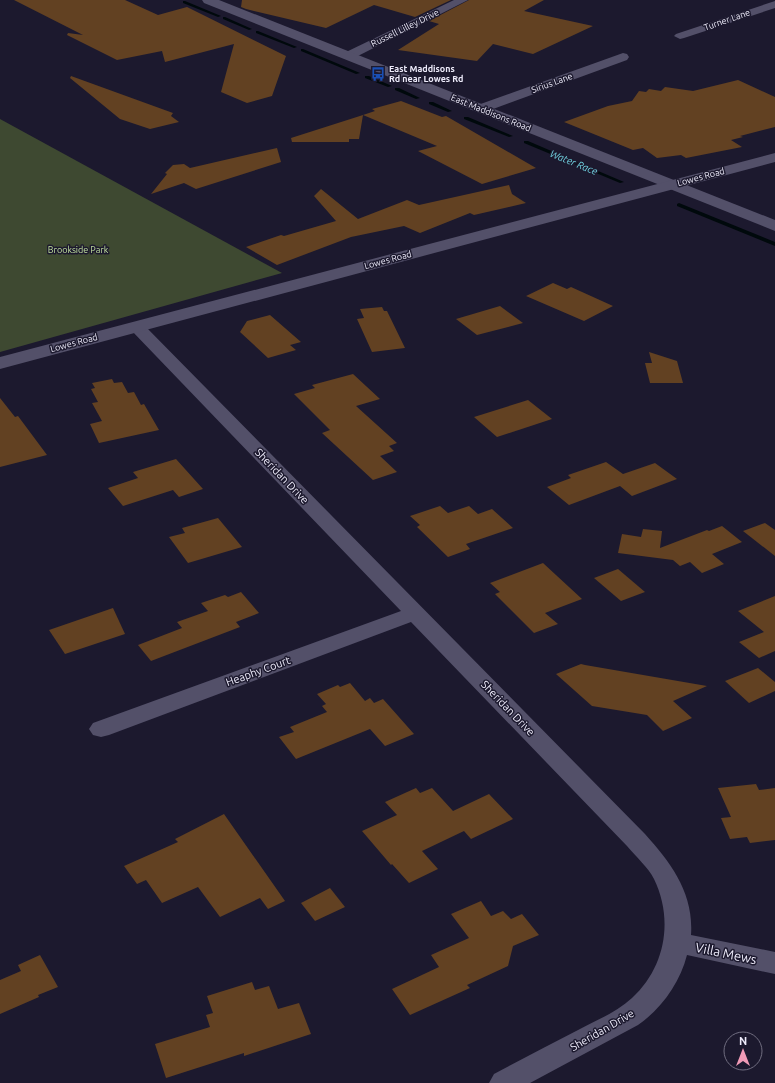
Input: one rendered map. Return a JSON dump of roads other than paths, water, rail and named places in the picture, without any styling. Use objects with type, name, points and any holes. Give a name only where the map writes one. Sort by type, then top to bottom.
[{"type":"street","name":"East Maddisons Road","points":[[208,0],[775,226]]},
{"type":"street","name":"Russell Lilley Drive","points":[[348,56],[463,0]]},
{"type":"street","points":[[765,0],[775,3]]},
{"type":"street","name":"Turner Lane","points":[[680,36],[775,3]]},
{"type":"street","name":"Sirius Lane","points":[[480,109],[623,57]]},
{"type":"street","name":"Lowes Road","points":[[0,363],[775,157]]},
{"type":"street","name":"Sheridan Drive","points":[[137,326],[650,855],[666,877],[674,898],[678,920],[678,943],[672,965],[660,985],[646,1002],[620,1021],[504,1083]]},
{"type":"street","name":"Heaphy Court","points":[[101,729],[415,613]]},
{"type":"street","name":"Villa Mews","points":[[678,943],[775,963]]},
{"type":"waterway","name":"Water Race","points":[[184,2],[219,16]]},
{"type":"waterway","name":"Water Race","points":[[224,18],[250,29]]},
{"type":"waterway","name":"Water Race","points":[[257,32],[295,47]]},
{"type":"waterway","name":"Water Race","points":[[302,50],[358,73]]},
{"type":"waterway","name":"Water Race","points":[[367,77],[390,86]]},
{"type":"waterway","name":"Water Race","points":[[397,89],[418,98]]},
{"type":"waterway","name":"Water Race","points":[[431,103],[450,111]]},
{"type":"waterway","name":"Water Race","points":[[466,118],[511,136]]},
{"type":"waterway","name":"Water Race","points":[[526,142],[622,182]]},
{"type":"waterway","name":"Water Race","points":[[679,205],[775,244]]},
{"type":"place","name":"East Maddisons Rd near Lowes Rd","points":[[378,74]]},
{"type":"park label","name":"Brookside Park","points":[[78,250]]}]
